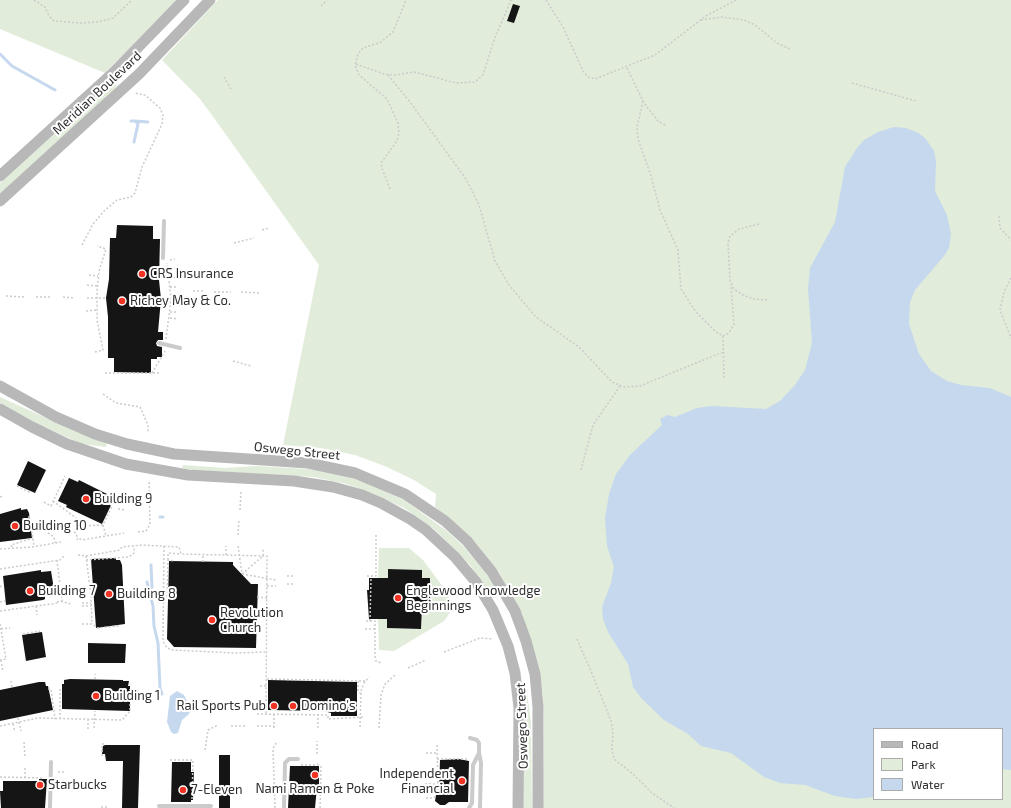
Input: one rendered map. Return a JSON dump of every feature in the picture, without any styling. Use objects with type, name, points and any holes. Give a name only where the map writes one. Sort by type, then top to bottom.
[{"type":"main road","name":"Meridian Boulevard","points":[[0,176],[114,72],[184,0]]},
{"type":"main road","name":"Meridian Boulevard","points":[[0,201],[139,74],[210,0]]},
{"type":"main road","name":"Oswego Street","points":[[0,386],[56,417],[114,440],[174,454],[308,463],[334,467],[364,476],[392,487],[421,503],[441,518],[467,541],[492,572],[515,611],[526,640],[535,674],[538,708],[538,808]]},
{"type":"main road","name":"Oswego Street","points":[[0,409],[51,437],[94,454],[126,464],[170,472],[301,482],[337,488],[362,495],[393,509],[416,523],[438,541],[464,567],[480,588],[493,610],[510,654],[517,684],[519,708],[518,808]]},
{"type":"lane","points":[[163,258],[164,220]]},
{"type":"lane","points":[[159,343],[180,348]]},
{"type":"lane","points":[[470,738],[478,741],[478,753],[481,763],[480,808]]},
{"type":"lane","points":[[469,808],[472,801],[473,765],[478,753]]},
{"type":"lane","points":[[284,808],[285,763],[288,759],[298,759]]},
{"type":"lane","points":[[50,808],[51,762]]},
{"type":"lane","points":[[159,806],[211,806]]},
{"type":"path","points":[[34,0],[46,7],[52,20],[63,23],[98,22],[113,18],[132,0]]},
{"type":"path","points":[[321,6],[327,0]]},
{"type":"path","points":[[390,189],[381,163],[398,139],[398,123],[387,99],[356,72],[355,64],[358,54],[363,48],[381,42],[393,32],[406,0]]},
{"type":"path","points":[[355,64],[388,75],[414,72],[459,83],[475,82],[483,75],[494,40],[511,0]]},
{"type":"path","points":[[546,0],[562,27],[581,68],[587,76],[597,79],[657,54],[700,20],[736,0]]},
{"type":"path","points":[[700,20],[722,17],[744,20],[755,25],[777,43],[790,49]]},
{"type":"path","points":[[627,67],[643,101],[658,121],[667,126]]},
{"type":"path","points":[[388,75],[410,102],[471,189],[481,213],[493,257],[509,285],[536,317],[578,347],[604,375],[620,386],[631,387],[651,382],[723,352]]},
{"type":"path","points":[[224,77],[232,91]]},
{"type":"path","points":[[852,83],[916,101]]},
{"type":"path","points":[[82,245],[93,224],[104,211],[117,200],[131,196],[135,193],[142,167],[162,124],[163,115],[160,108],[145,95],[133,93]]},
{"type":"path","points":[[643,101],[637,127],[638,141],[652,179],[659,208],[678,250],[681,289],[696,312],[714,330],[723,336]]},
{"type":"path","points":[[999,216],[1000,228],[1011,240]]},
{"type":"path","points":[[723,336],[728,333],[734,324],[728,246],[729,238],[732,232],[759,224]]},
{"type":"path","points":[[262,230],[269,228]]},
{"type":"path","points":[[234,243],[254,238]]},
{"type":"path","points":[[95,352],[103,350],[96,310],[96,298],[98,276],[106,249],[97,246]]},
{"type":"path","points":[[166,340],[170,318],[171,299],[167,260],[175,259]]},
{"type":"path","points":[[89,275],[98,276]]},
{"type":"path","points":[[170,278],[177,277]]},
{"type":"path","points":[[1011,278],[1004,292],[1000,310],[1011,338]]},
{"type":"path","points":[[87,285],[97,286]]},
{"type":"path","points":[[731,285],[738,292],[747,297],[767,300]]},
{"type":"path","points":[[170,287],[178,286]]},
{"type":"path","points":[[193,291],[205,292]]},
{"type":"path","points":[[214,292],[231,292]]},
{"type":"path","points":[[241,292],[261,293]]},
{"type":"path","points":[[6,296],[26,297]]},
{"type":"path","points":[[36,297],[52,297]]},
{"type":"path","points":[[63,297],[75,298]]},
{"type":"path","points":[[87,298],[106,298]]},
{"type":"path","points":[[161,299],[180,299]]},
{"type":"path","points":[[86,311],[96,310]]},
{"type":"path","points":[[170,312],[178,312]]},
{"type":"path","points":[[170,318],[177,319]]},
{"type":"path","points":[[723,336],[724,378]]},
{"type":"path","points":[[152,374],[163,356],[165,346]]},
{"type":"path","points":[[233,361],[251,366]]},
{"type":"path","points":[[104,373],[160,374]]},
{"type":"path","points":[[581,470],[586,444],[593,425],[620,386]]},
{"type":"path","points":[[103,394],[116,403],[140,407],[148,425],[148,433]]},
{"type":"path","points":[[44,502],[51,506],[65,476]]},
{"type":"path","points":[[138,532],[146,531],[150,524],[149,480]]},
{"type":"path","points":[[17,486],[31,493]]},
{"type":"path","points":[[240,510],[241,491]]},
{"type":"path","points":[[53,501],[70,510],[81,526]]},
{"type":"path","points":[[106,536],[103,525],[112,506],[110,504]]},
{"type":"path","points":[[118,509],[126,510]]},
{"type":"path","points":[[28,517],[30,517],[31,534],[34,546]]},
{"type":"path","points":[[238,535],[239,519]]},
{"type":"path","points":[[70,525],[78,521]]},
{"type":"path","points":[[103,525],[81,526],[81,528],[74,531],[78,539],[82,540],[124,533]]},
{"type":"path","points":[[38,526],[54,537],[55,543]]},
{"type":"path","points":[[366,576],[376,576],[376,535]]},
{"type":"path","points":[[12,547],[11,545],[33,538]]},
{"type":"path","points":[[0,549],[61,542]]},
{"type":"path","points":[[86,560],[113,559],[133,555],[134,546]]},
{"type":"path","points":[[78,555],[86,556],[120,550],[122,547],[134,546],[180,547],[181,554]]},
{"type":"path","points":[[164,546],[163,641],[169,649],[235,653],[266,652]]},
{"type":"path","points":[[226,546],[226,555]]},
{"type":"path","points":[[238,546],[238,556],[242,574]]},
{"type":"path","points":[[242,574],[263,556],[263,550]]},
{"type":"path","points":[[164,598],[167,598],[168,553],[267,556],[266,714]]},
{"type":"path","points":[[203,554],[203,562]]},
{"type":"path","points":[[0,569],[57,560],[64,556]]},
{"type":"path","points":[[86,556],[92,624]]},
{"type":"path","points":[[57,560],[62,601]]},
{"type":"path","points":[[168,560],[174,561]]},
{"type":"path","points":[[242,574],[267,580],[276,580]]},
{"type":"path","points":[[287,576],[295,576]]},
{"type":"path","points":[[370,621],[371,576]]},
{"type":"path","points":[[287,584],[295,584]]},
{"type":"path","points":[[267,586],[276,586]]},
{"type":"path","points":[[257,597],[267,598]]},
{"type":"path","points":[[0,602],[5,601]]},
{"type":"path","points":[[41,601],[42,605]]},
{"type":"path","points":[[0,611],[62,601],[71,604]]},
{"type":"path","points":[[82,603],[91,603]]},
{"type":"path","points":[[36,606],[37,615]]},
{"type":"path","points":[[82,606],[91,606]]},
{"type":"path","points":[[366,621],[375,621],[375,658],[376,661],[381,663]]},
{"type":"path","points":[[0,624],[6,659],[0,660],[3,672]]},
{"type":"path","points":[[82,624],[100,626],[118,626],[118,624]]},
{"type":"path","points":[[1,629],[10,628]]},
{"type":"path","points":[[365,629],[375,629]]},
{"type":"path","points":[[23,634],[40,631]]},
{"type":"path","points":[[444,652],[480,638],[489,638],[494,640]]},
{"type":"path","points":[[576,639],[591,670],[611,721],[613,731],[612,750],[614,759],[633,774],[652,793],[674,808]]},
{"type":"path","points":[[408,668],[426,660]]},
{"type":"path","points":[[95,674],[95,679]]},
{"type":"path","points":[[379,728],[378,718],[383,690],[395,675]]},
{"type":"path","points":[[360,727],[361,694],[365,681],[369,677]]},
{"type":"path","points":[[266,679],[365,681]]},
{"type":"path","points":[[11,681],[12,687]]},
{"type":"path","points":[[358,681],[358,690],[361,694]]},
{"type":"path","points":[[260,686],[266,686]]},
{"type":"path","points":[[60,719],[60,690],[62,688]]},
{"type":"path","points":[[48,689],[51,689],[54,719]]},
{"type":"path","points":[[0,726],[36,719],[122,720],[130,711],[130,689]]},
{"type":"path","points":[[94,711],[94,728]]},
{"type":"path","points":[[257,714],[328,715],[328,719],[365,717]]},
{"type":"path","points":[[257,726],[274,727],[274,714]]},
{"type":"path","points":[[318,715],[318,728]]},
{"type":"path","points":[[18,718],[21,731]]},
{"type":"path","points":[[88,719],[88,729]]},
{"type":"path","points":[[12,724],[14,732]]},
{"type":"path","points":[[205,750],[208,730],[218,725]]},
{"type":"path","points":[[231,726],[245,726]]},
{"type":"path","points":[[275,808],[273,749],[277,741]]},
{"type":"path","points":[[317,741],[317,754]]},
{"type":"path","points":[[24,742],[25,757]]},
{"type":"path","points":[[102,756],[102,744],[105,744]]},
{"type":"path","points":[[426,798],[435,798],[438,791],[437,744]]},
{"type":"path","points":[[426,753],[437,754]]},
{"type":"path","points":[[437,759],[470,759]]},
{"type":"path","points":[[170,760],[192,760],[192,803]]},
{"type":"path","points":[[301,765],[321,766],[320,808]]},
{"type":"path","points":[[25,768],[25,778]]},
{"type":"path","points":[[54,772],[66,772]]},
{"type":"path","points":[[0,777],[46,778]]},
{"type":"path","points":[[426,784],[438,784]]},
{"type":"path","points":[[192,789],[202,789]]},
{"type":"path","points":[[316,789],[321,789]]},
{"type":"path","points":[[101,807],[109,807]]},
{"type":"green space","points":[[0,0],[177,0],[105,73],[0,29]]},
{"type":"green space","points":[[218,0],[1011,0],[1011,808],[543,808],[543,695],[537,661],[522,614],[499,572],[476,543],[435,507],[436,494],[414,480],[387,467],[355,455],[321,448],[283,445],[319,265],[200,99],[162,60]]},
{"type":"green space","points":[[113,83],[116,83],[117,85],[113,91],[0,194],[0,183],[105,88]]},
{"type":"green space","points":[[0,397],[75,431],[107,443],[106,447],[82,444],[36,423],[0,403]]},
{"type":"green space","points":[[183,465],[225,468],[257,466],[308,469],[343,475],[362,481],[404,500],[447,531],[463,546],[485,572],[492,582],[497,597],[494,598],[488,592],[470,565],[434,529],[404,508],[374,494],[346,484],[314,477],[193,470],[182,468]]},
{"type":"green space","points":[[379,548],[409,548],[423,560],[446,591],[453,608],[444,621],[394,651],[379,650],[378,619],[387,619],[387,628],[421,629],[422,607],[430,607],[430,586],[422,586],[422,570],[388,569],[388,578],[378,578]]},
{"type":"green space","points":[[522,685],[526,685],[531,722],[532,808],[523,808],[524,717]]},
{"type":"water","points":[[894,127],[906,128],[925,138],[934,151],[936,161],[935,191],[947,215],[951,234],[949,248],[915,290],[910,302],[909,324],[919,354],[931,371],[947,381],[961,385],[990,388],[1011,397],[1011,770],[1003,769],[1003,728],[873,728],[873,797],[856,799],[835,796],[805,785],[780,783],[764,777],[731,753],[701,746],[688,734],[664,720],[642,699],[633,687],[628,664],[608,632],[603,619],[602,607],[611,583],[614,567],[607,546],[605,518],[609,494],[616,474],[630,455],[662,425],[660,419],[668,415],[675,417],[697,408],[712,406],[766,409],[780,401],[795,385],[805,370],[812,343],[808,289],[810,268],[835,222],[845,167],[864,140],[878,132]]},
{"type":"water","points":[[177,691],[184,695],[191,709],[189,714],[182,720],[178,733],[174,734],[171,732],[167,722],[170,696]]},
{"type":"building","points":[[513,4],[520,6],[514,23],[507,21]]},
{"type":"building","points":[[117,225],[153,226],[153,239],[160,239],[159,280],[161,299],[158,332],[163,332],[163,340],[158,340],[156,343],[157,346],[162,347],[162,357],[151,359],[151,373],[114,372],[114,358],[108,358],[108,317],[106,298],[109,279],[110,238],[116,238]]},
{"type":"building","points":[[28,461],[46,470],[35,493],[17,485]]},
{"type":"building","name":"Building 9","points":[[69,478],[78,482],[79,480],[113,497],[113,501],[102,524],[66,507],[67,505],[58,501]]},
{"type":"building","name":"Building 10","points":[[21,508],[21,510],[27,509],[29,513],[32,538],[0,542],[0,514]]},
{"type":"building","name":"Building 8","points":[[116,558],[116,560],[120,560],[122,565],[125,624],[96,628],[91,559]]},
{"type":"building","name":"Revolution Church","points":[[169,561],[233,562],[233,565],[251,584],[258,584],[256,648],[174,647],[167,639]]},
{"type":"building","name":"Englewood Knowledge Beginnings","points":[[388,569],[422,570],[422,578],[430,578],[430,607],[422,607],[421,629],[387,628],[387,619],[369,619],[367,590],[369,590],[369,578],[388,578]]},
{"type":"building","name":"Building 7","points":[[41,570],[41,572],[51,571],[55,595],[45,596],[45,599],[43,600],[6,605],[3,576]]},
{"type":"building","points":[[42,632],[46,657],[26,661],[22,635]]},
{"type":"building","points":[[88,643],[126,644],[125,663],[88,663]]},
{"type":"building","name":"Building 1","points":[[64,680],[129,681],[130,711],[62,709],[62,684],[64,684]]},
{"type":"building","points":[[268,680],[357,682],[357,716],[331,716],[331,713],[324,711],[268,710]]},
{"type":"building","points":[[45,682],[46,686],[48,686],[53,710],[0,721],[0,690]]},
{"type":"building","points":[[140,745],[138,808],[122,808],[123,761],[106,761],[105,754],[102,754],[103,746]]},
{"type":"building","name":"7-Eleven","points":[[219,755],[230,755],[230,808],[219,808]]},
{"type":"building","name":"Independent Financial","points":[[459,759],[469,761],[468,802],[449,802],[445,805],[440,805],[435,801],[436,795],[439,792],[440,760]]},
{"type":"building","name":"7-Eleven","points":[[172,762],[191,762],[191,772],[194,772],[193,800],[191,800],[191,802],[171,802]]},
{"type":"building","points":[[290,766],[319,766],[319,787],[317,787],[315,808],[288,808]]},
{"type":"building","points":[[39,779],[47,779],[45,808],[1,808],[0,791],[3,791],[3,781],[39,781]]},
{"type":"waterway","points":[[0,54],[12,66],[55,90]]},
{"type":"waterway","points":[[131,121],[135,121],[138,124],[134,142]]},
{"type":"waterway","points":[[135,121],[148,122]]},
{"type":"waterway","points":[[149,591],[152,587],[151,565]]},
{"type":"waterway","points":[[147,582],[153,606],[154,626],[158,643],[160,688],[162,694]]},
{"type":"place","name":"CRS Insurance","points":[[142,274]]},
{"type":"place","name":"Richey May & Co.","points":[[122,301]]},
{"type":"place","name":"Building 9","points":[[86,499]]},
{"type":"place","name":"Building 10","points":[[15,526]]},
{"type":"place","name":"Building 7","points":[[30,591]]},
{"type":"place","name":"Building 8","points":[[109,594]]},
{"type":"place","name":"Englewood Knowledge Beginnings","points":[[398,598]]},
{"type":"place","name":"Revolution Church","points":[[212,620]]},
{"type":"place","name":"Building 1","points":[[96,696]]},
{"type":"place","name":"Rail Sports Pub","points":[[274,706]]},
{"type":"place","name":"Domino's","points":[[293,706]]},
{"type":"place","name":"Nami Ramen & Poke","points":[[315,775]]},
{"type":"place","name":"Independent Financial","points":[[462,781]]},
{"type":"place","name":"Starbucks","points":[[40,785]]},
{"type":"place","name":"7-Eleven","points":[[183,790]]}]
